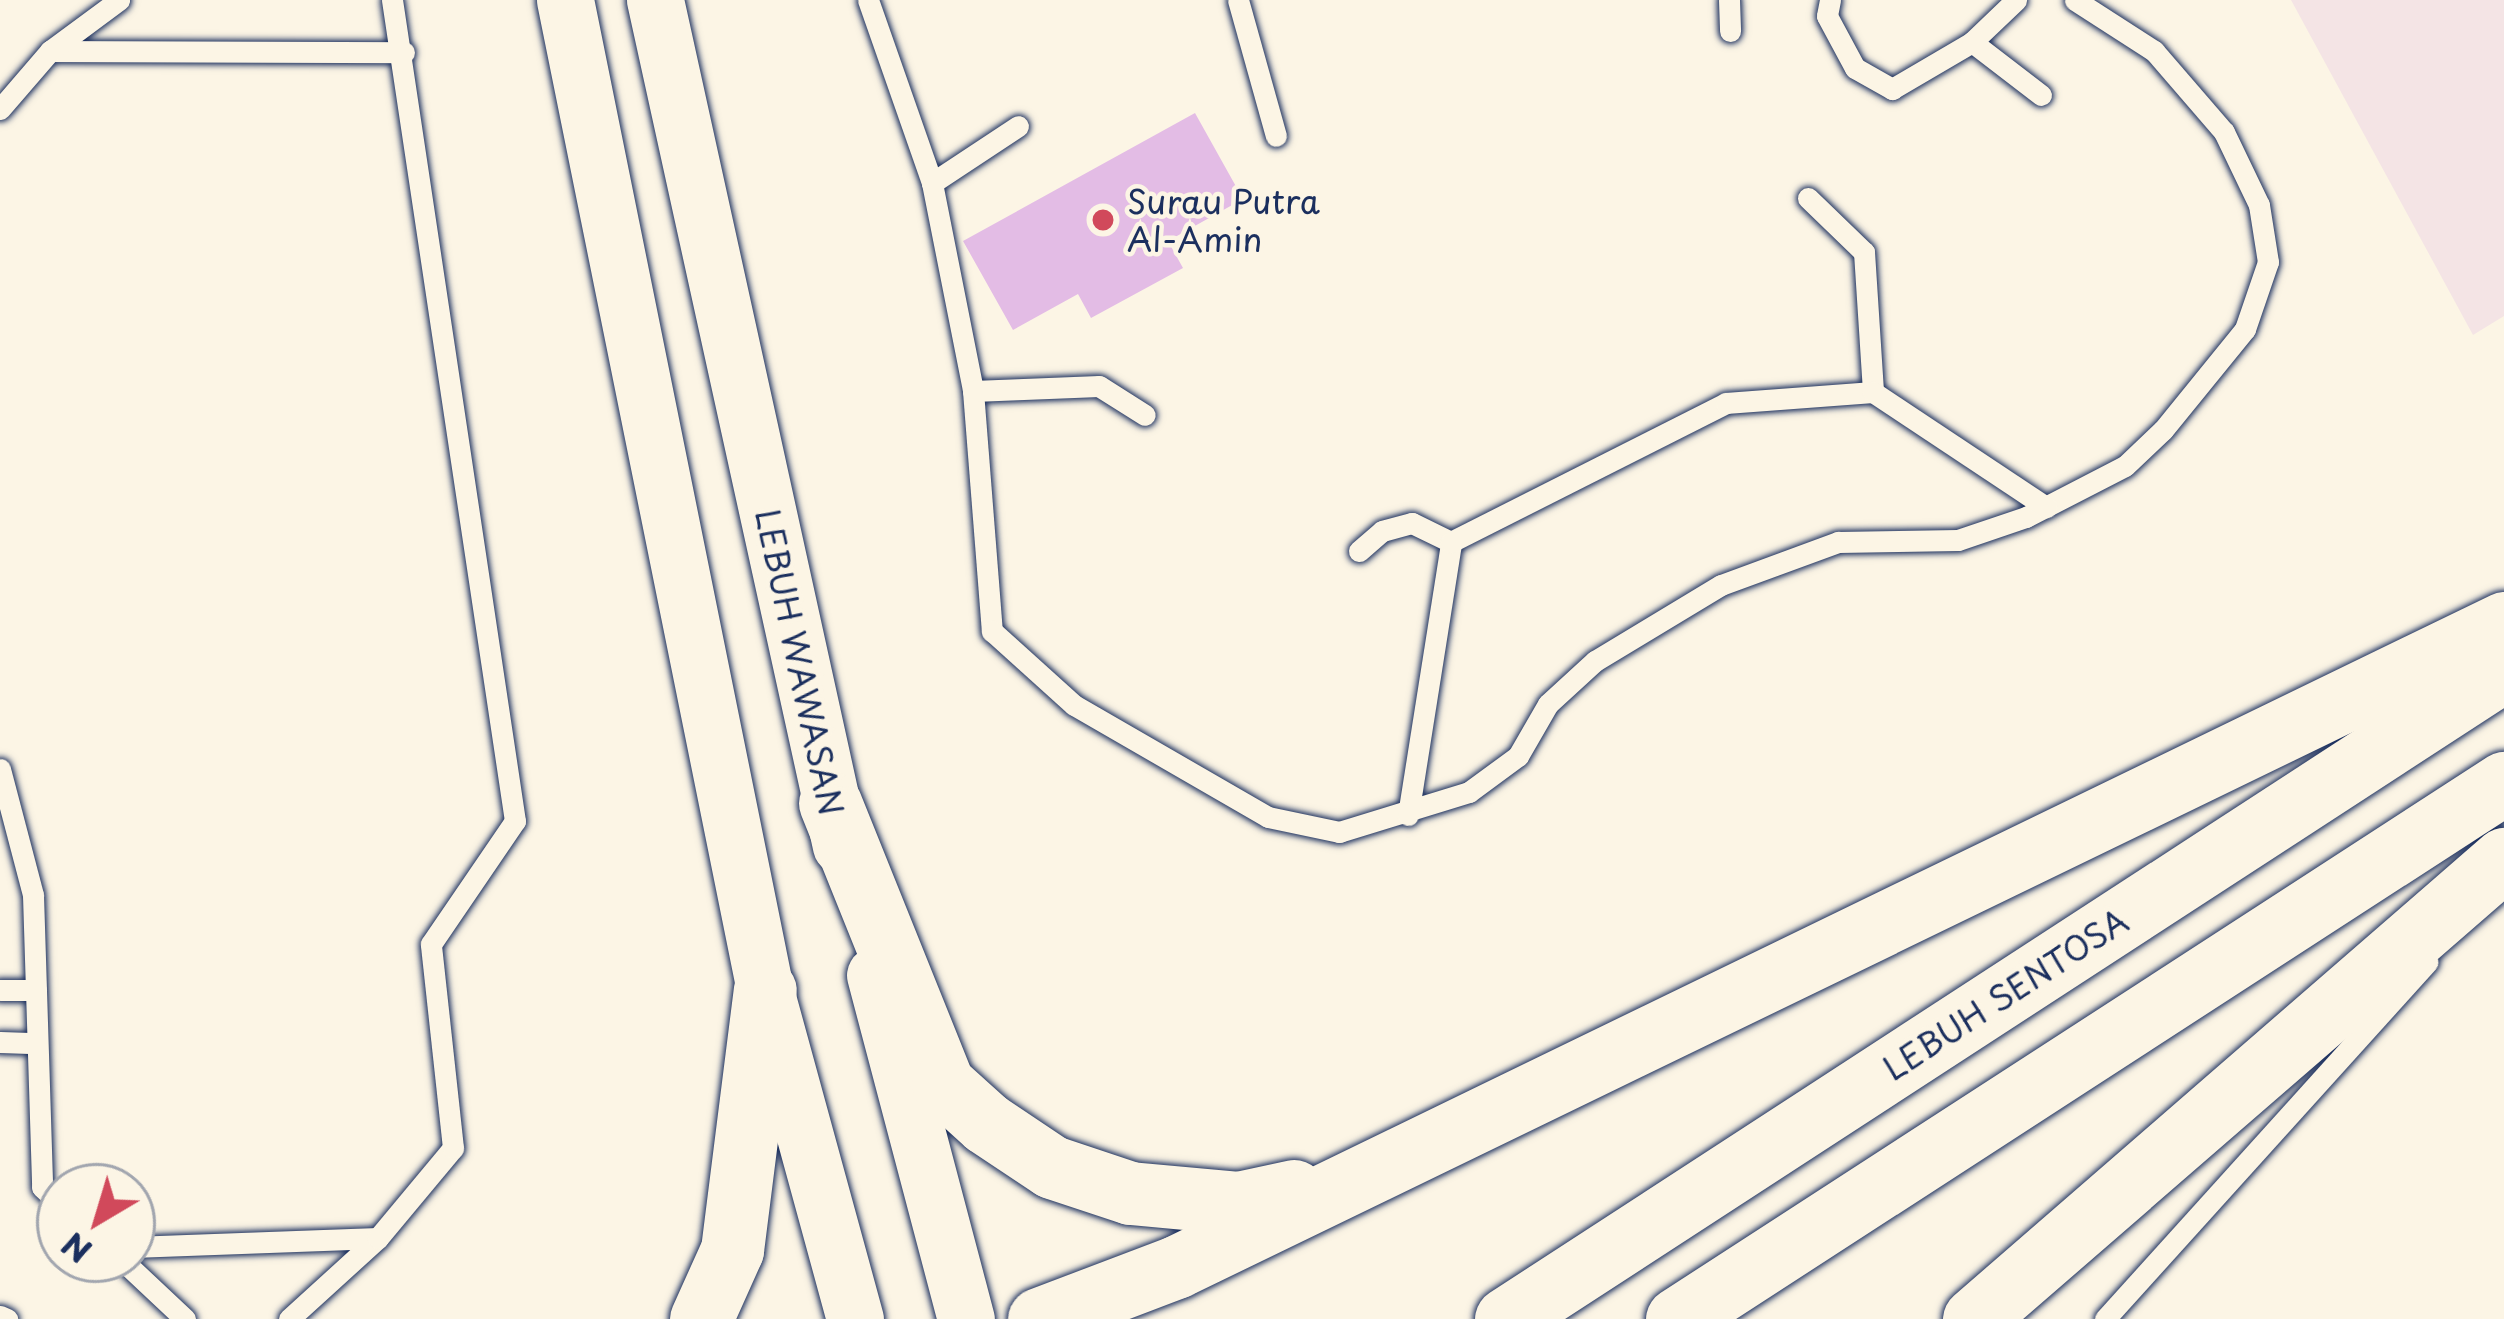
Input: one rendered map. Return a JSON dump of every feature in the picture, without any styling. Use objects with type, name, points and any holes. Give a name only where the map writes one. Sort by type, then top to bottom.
[{"type":"main road","points":[[565,0],[765,990],[855,1319]]},
{"type":"main road","name":"LEBUH WAWASAN","points":[[655,0],[830,802],[966,1319]]},
{"type":"main road","points":[[1039,1319],[1176,1267],[1345,1181],[2504,623]]},
{"type":"main road","name":"LEBUH SENTOSA","points":[[1506,1319],[2504,670]]},
{"type":"main road","points":[[1676,1319],[2504,783]]},
{"type":"main road","points":[[830,802],[943,1084],[986,1123],[1052,1167],[1130,1192],[1238,1203],[1345,1181]]},
{"type":"main road","points":[[1974,1319],[2504,860]]},
{"type":"main road","points":[[700,1319],[732,1250],[765,990]]},
{"type":"lane","points":[[0,109],[50,51],[118,0]]},
{"type":"lane","points":[[289,1319],[378,1238],[453,1148],[431,944],[515,821],[404,52],[392,0]]},
{"type":"lane","points":[[868,0],[932,183],[973,391],[992,631],[1074,705],[1268,817],[1339,832],[1408,815],[1469,792],[1518,755],[1548,704],[1595,661],[1721,585],[1838,542],[1958,540],[2046,506],[2125,466],[2163,430],[2245,329],[2268,262],[2259,206],[2224,132],[2154,51],[2075,0]]},
{"type":"lane","points":[[1238,0],[1276,136]]},
{"type":"lane","points":[[1729,0],[1730,32]]},
{"type":"lane","points":[[1830,0],[1827,16],[1855,68],[1892,88],[1972,43],[2016,0]]},
{"type":"lane","points":[[1972,43],[2042,95]]},
{"type":"lane","points":[[50,51],[404,52]]},
{"type":"lane","points":[[932,183],[1018,126]]},
{"type":"lane","points":[[1808,198],[1864,252],[1873,392]]},
{"type":"lane","points":[[973,391],[1099,386],[1145,416]]},
{"type":"lane","points":[[1451,542],[1726,403],[1873,392],[2046,506]]},
{"type":"lane","points":[[1359,551],[1382,531],[1412,524],[1451,542]]},
{"type":"lane","points":[[1408,815],[1451,542]]},
{"type":"lane","points":[[0,769],[33,895],[41,1163]]},
{"type":"lane","points":[[2105,1319],[2504,877]]},
{"type":"lane","points":[[0,990],[36,990]]},
{"type":"lane","points":[[0,1042],[37,1043]]},
{"type":"lane","points":[[156,1246],[378,1238]]},
{"type":"lane","points":[[147,1283],[185,1319]]},
{"type":"shaded area","points":[[2291,0],[2504,0],[2504,316],[2473,335]]},
{"type":"building","name":"Surau Putra Al-Amin","points":[[1195,113],[1243,199],[1168,241],[1183,268],[1091,318],[1078,294],[1013,330],[963,241]]},
{"type":"place","name":"Surau Putra Al-Amin","points":[[1103,220]]}]
